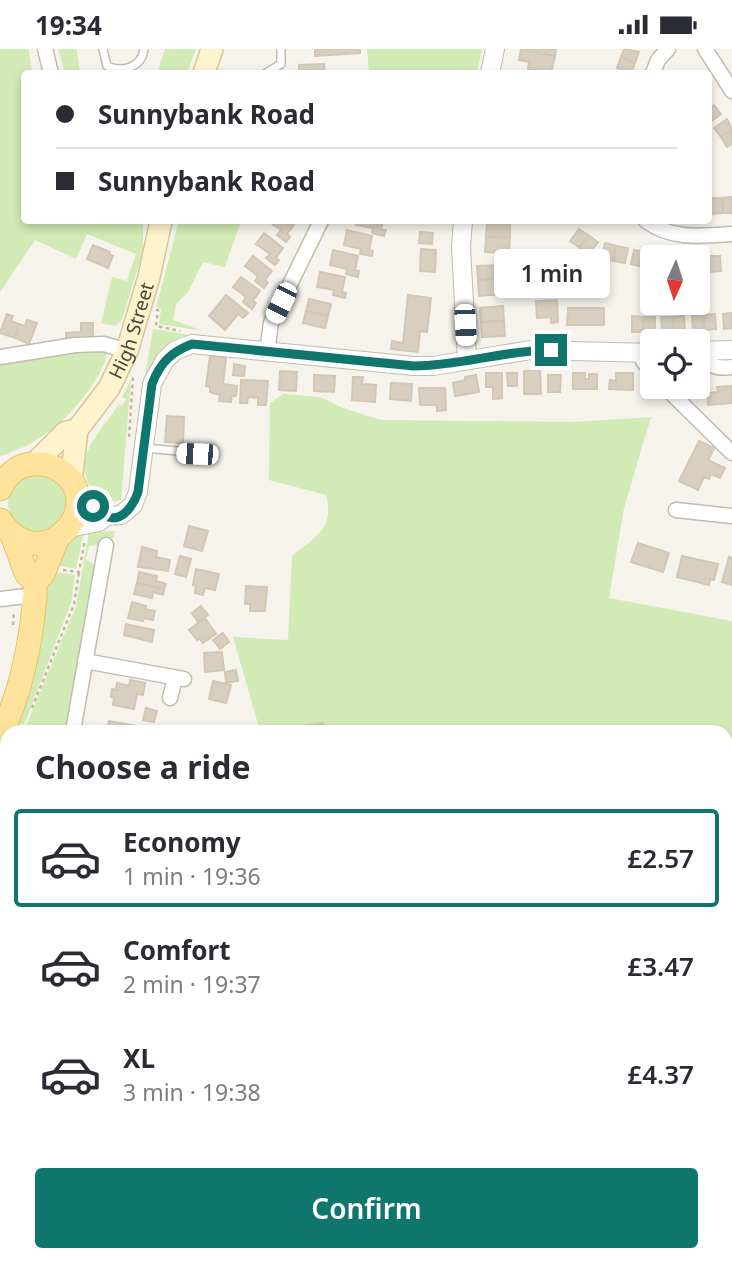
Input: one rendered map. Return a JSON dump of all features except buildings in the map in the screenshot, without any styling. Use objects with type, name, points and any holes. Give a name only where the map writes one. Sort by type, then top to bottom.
[{"type":"main road","points":[[205,70],[212,49]]},
{"type":"main road","name":"High Street","points":[[74,487],[77,430],[108,388],[127,351],[149,277],[160,224]]},
{"type":"main road","name":"High Street","points":[[12,475],[66,432],[77,430]]},
{"type":"main road","points":[[12,475],[42,463],[55,467],[66,475],[74,487],[85,543]]},
{"type":"main road","points":[[3,524],[22,541],[36,544],[85,543]]},
{"type":"main road","points":[[3,524],[26,573],[28,593],[24,672],[6,725]]},
{"type":"main road","points":[[28,593],[43,574],[85,543]]},
{"type":"street","points":[[46,49],[50,70]]},
{"type":"street","points":[[491,70],[495,49]]},
{"type":"street","points":[[654,70],[658,60],[668,49]]},
{"type":"street","points":[[705,49],[732,91]]},
{"type":"street","points":[[267,353],[271,323],[320,224]]},
{"type":"street","points":[[463,224],[461,247],[467,360]]},
{"type":"street","points":[[650,224],[673,234],[732,234]]},
{"type":"street","points":[[0,357],[84,344],[104,344],[127,351]]},
{"type":"street","points":[[74,725],[85,661],[85,543],[106,516],[121,515],[133,505],[138,492],[152,384],[164,360],[176,350],[195,344],[414,366],[433,366],[531,350],[640,353]]},
{"type":"street","points":[[710,351],[732,350]]},
{"type":"street","points":[[710,365],[719,369],[732,367]]},
{"type":"street","points":[[677,399],[732,453]]},
{"type":"street","points":[[74,487],[106,516]]},
{"type":"street","points":[[676,510],[732,516]]},
{"type":"street","points":[[0,599],[28,593]]},
{"type":"street","points":[[85,661],[179,678],[170,698]]},
{"type":"lane","points":[[103,49],[107,66],[113,69],[134,66],[144,50]]},
{"type":"lane","points":[[272,70],[281,64],[281,49]]},
{"type":"lane","points":[[144,448],[212,454]]},
{"type":"path","points":[[149,309],[158,310],[156,327],[177,331]]},
{"type":"path","points":[[32,708],[74,604],[85,543]]},
{"type":"path","points":[[59,569],[79,572]]},
{"type":"path","points":[[12,634],[28,593]]},
{"type":"green space","points":[[0,49],[29,49],[32,70],[21,70],[21,224],[143,224],[143,251],[122,320],[115,326],[101,323],[112,277],[127,281],[136,254],[87,234],[76,259],[35,240],[0,292]]},
{"type":"green space","points":[[58,49],[77,49],[80,70],[64,70]]},
{"type":"green space","points":[[165,49],[196,49],[188,70],[158,70]]},
{"type":"green space","points":[[367,49],[482,49],[478,70],[369,70]]},
{"type":"green space","points":[[178,224],[240,224],[225,267],[203,262],[188,292],[176,304],[173,320],[203,331],[159,324],[161,309],[156,307]]},
{"type":"green space","points":[[153,329],[190,335],[173,340],[160,351],[144,381]]},
{"type":"green space","points":[[96,349],[108,351],[104,364],[85,396],[47,433],[32,443],[0,456],[0,362]]},
{"type":"green space","points":[[131,379],[121,500],[109,502],[93,491],[87,479],[86,456],[119,404],[122,406],[126,399],[122,397]]},
{"type":"green space","points":[[283,394],[320,397],[343,408],[381,420],[574,422],[651,417],[624,508],[609,598],[732,621],[732,725],[258,725],[233,637],[288,640],[292,556],[321,531],[328,516],[326,495],[269,480],[270,403]]},
{"type":"green space","points":[[31,474],[43,474],[58,482],[66,497],[66,509],[58,524],[43,532],[31,532],[16,524],[8,509],[8,497],[16,482]]},
{"type":"green space","points":[[84,531],[76,569],[51,564],[69,539]]},
{"type":"green space","points":[[115,531],[113,539],[101,537],[98,545],[89,546],[86,560],[94,564],[95,569],[67,725],[26,725],[76,606],[89,532]]},
{"type":"green space","points":[[49,571],[75,575],[71,603],[26,720],[23,725],[15,725]]},
{"type":"route","points":[[93,506],[110,517],[121,515],[133,505],[138,492],[152,384],[164,360],[176,350],[192,344],[414,366],[433,366],[508,352],[551,350]]}]
